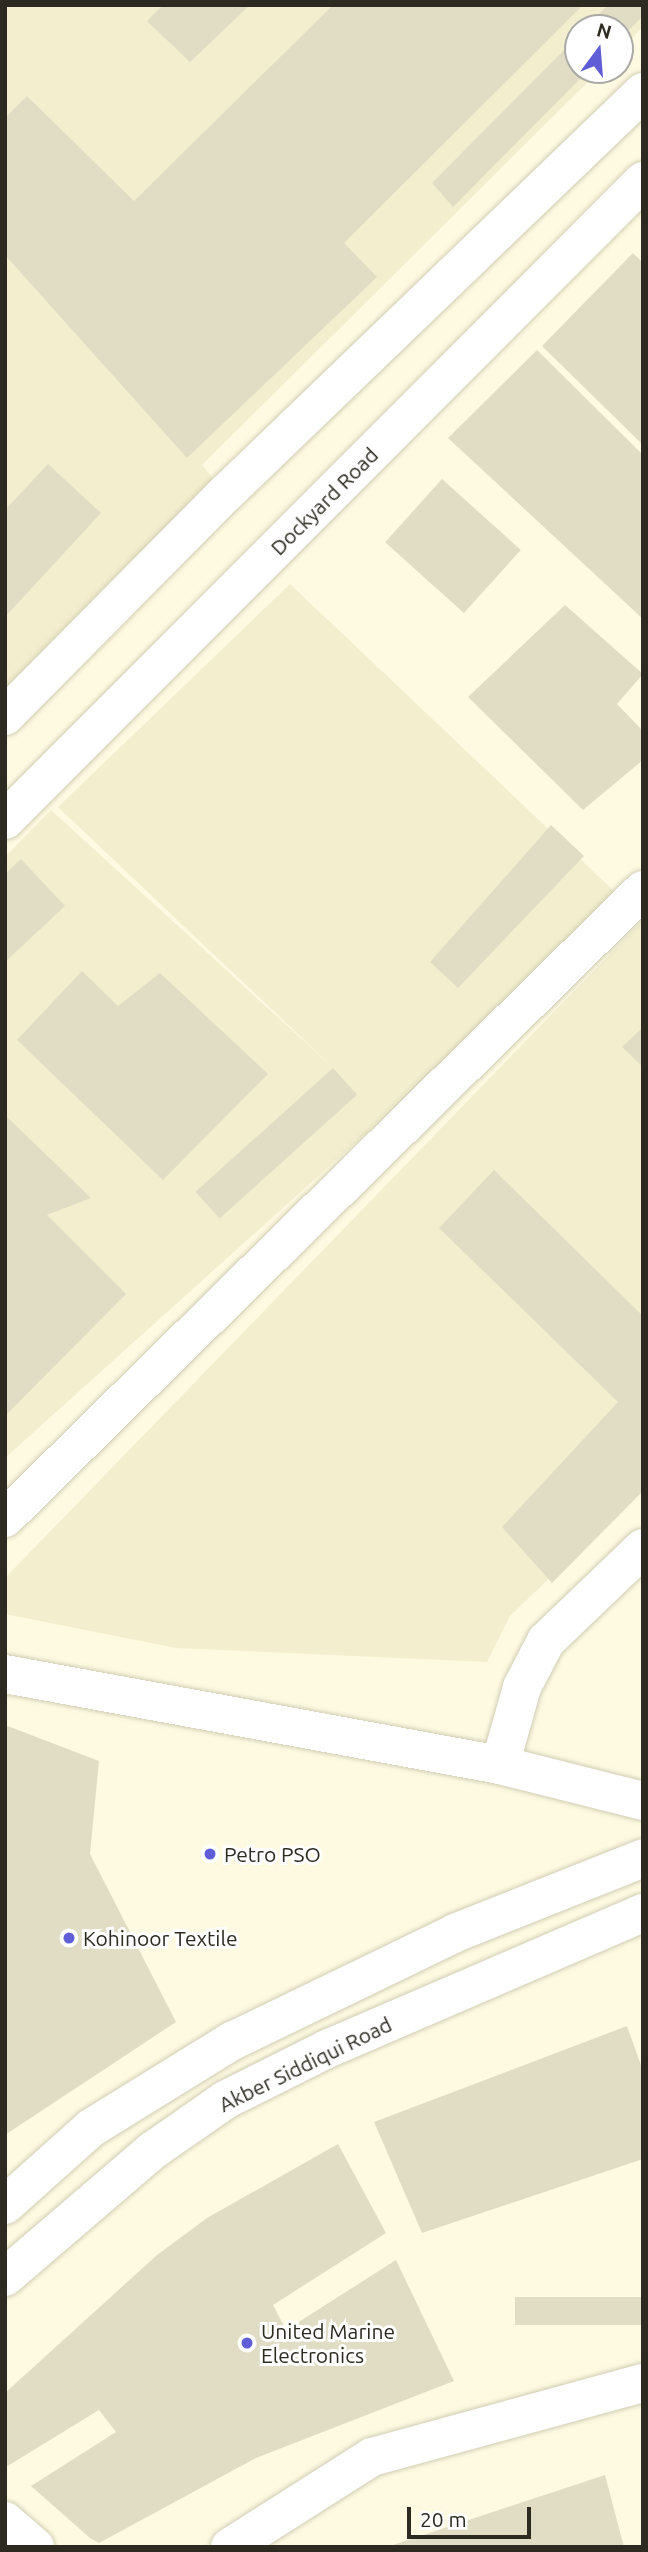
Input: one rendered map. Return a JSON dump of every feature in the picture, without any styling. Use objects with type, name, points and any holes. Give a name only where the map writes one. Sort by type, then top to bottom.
[{"type":"street","points":[[5,716],[225,494],[643,92]]},
{"type":"street","name":"Dockyard Road","points":[[5,820],[643,181]]},
{"type":"street","points":[[5,1518],[643,890]]},
{"type":"street","points":[[500,1765],[522,1686],[546,1641],[643,1548]]},
{"type":"street","points":[[5,1674],[500,1765],[643,1801]]},
{"type":"street","points":[[5,2205],[90,2128],[232,2041],[455,1933],[643,1858]]},
{"type":"street","name":"Akber Siddiqui Road","points":[[5,2277],[142,2159],[225,2100],[327,2049],[643,1913]]},
{"type":"street","points":[[230,2547],[372,2457],[643,2383]]},
{"type":"street","points":[[5,2521],[35,2547]]},
{"type":"shaded area","points":[[5,5],[643,5],[643,27],[634,36],[634,14],[564,14],[564,84],[586,84],[202,465],[225,494],[5,716]]},
{"type":"shaded area","points":[[290,584],[616,893],[385,1116],[5,1458],[5,857],[51,810],[339,1073],[58,807]]},
{"type":"shaded area","points":[[643,920],[643,1488],[510,1616],[487,1662],[176,1648],[5,1614],[5,1578]]},
{"type":"building","points":[[163,5],[250,5],[190,62],[147,21]]},
{"type":"building","points":[[333,5],[583,5],[574,14],[564,14],[564,24],[344,243],[377,277],[187,458],[5,255],[5,118],[27,96],[134,201]]},
{"type":"building","points":[[608,5],[643,5],[643,16],[634,25],[634,14],[599,14]]},
{"type":"building","points":[[564,50],[564,84],[575,84],[453,207],[432,183]]},
{"type":"building","points":[[633,253],[643,263],[643,445],[542,346]]},
{"type":"building","points":[[537,350],[643,455],[643,619],[448,438]]},
{"type":"building","points":[[48,464],[101,513],[5,617],[5,510]]},
{"type":"building","points":[[442,479],[521,550],[464,613],[385,542]]},
{"type":"building","points":[[565,605],[643,674],[617,704],[643,731],[643,760],[583,810],[468,697]]},
{"type":"building","points":[[551,825],[584,856],[458,988],[430,962]]},
{"type":"building","points":[[21,859],[65,906],[5,962],[5,874]]},
{"type":"building","points":[[82,971],[118,1006],[160,973],[268,1074],[163,1180],[17,1040]]},
{"type":"building","points":[[643,1027],[643,1067],[622,1047]]},
{"type":"building","points":[[333,1068],[357,1095],[220,1219],[196,1192]]},
{"type":"building","points":[[5,1115],[91,1198],[47,1215],[126,1294],[5,1416]]},
{"type":"building","points":[[494,1170],[643,1316],[643,1491],[552,1583],[502,1527],[618,1402],[439,1228]]},
{"type":"building","name":"Kohinoor Textile","points":[[5,1725],[99,1761],[90,1854],[176,2022],[5,2135]]},
{"type":"building","points":[[627,2026],[643,2071],[643,2159],[422,2233],[374,2122]]},
{"type":"building","name":"United Marine Electronics","points":[[338,2144],[386,2233],[273,2305],[286,2330],[396,2260],[454,2381],[256,2458],[99,2543],[90,2538],[31,2486],[116,2432],[99,2410],[6,2467],[5,2393],[157,2255],[207,2218]]},
{"type":"building","points":[[515,2297],[643,2297],[643,2325],[515,2325]]},
{"type":"building","points":[[605,2475],[624,2547],[390,2547],[390,2546]]},
{"type":"place","name":"Petro PSO","points":[[210,1854]]},
{"type":"place","name":"Kohinoor Textile","points":[[69,1938]]},
{"type":"place","name":"United Marine Electronics","points":[[247,2343]]}]
